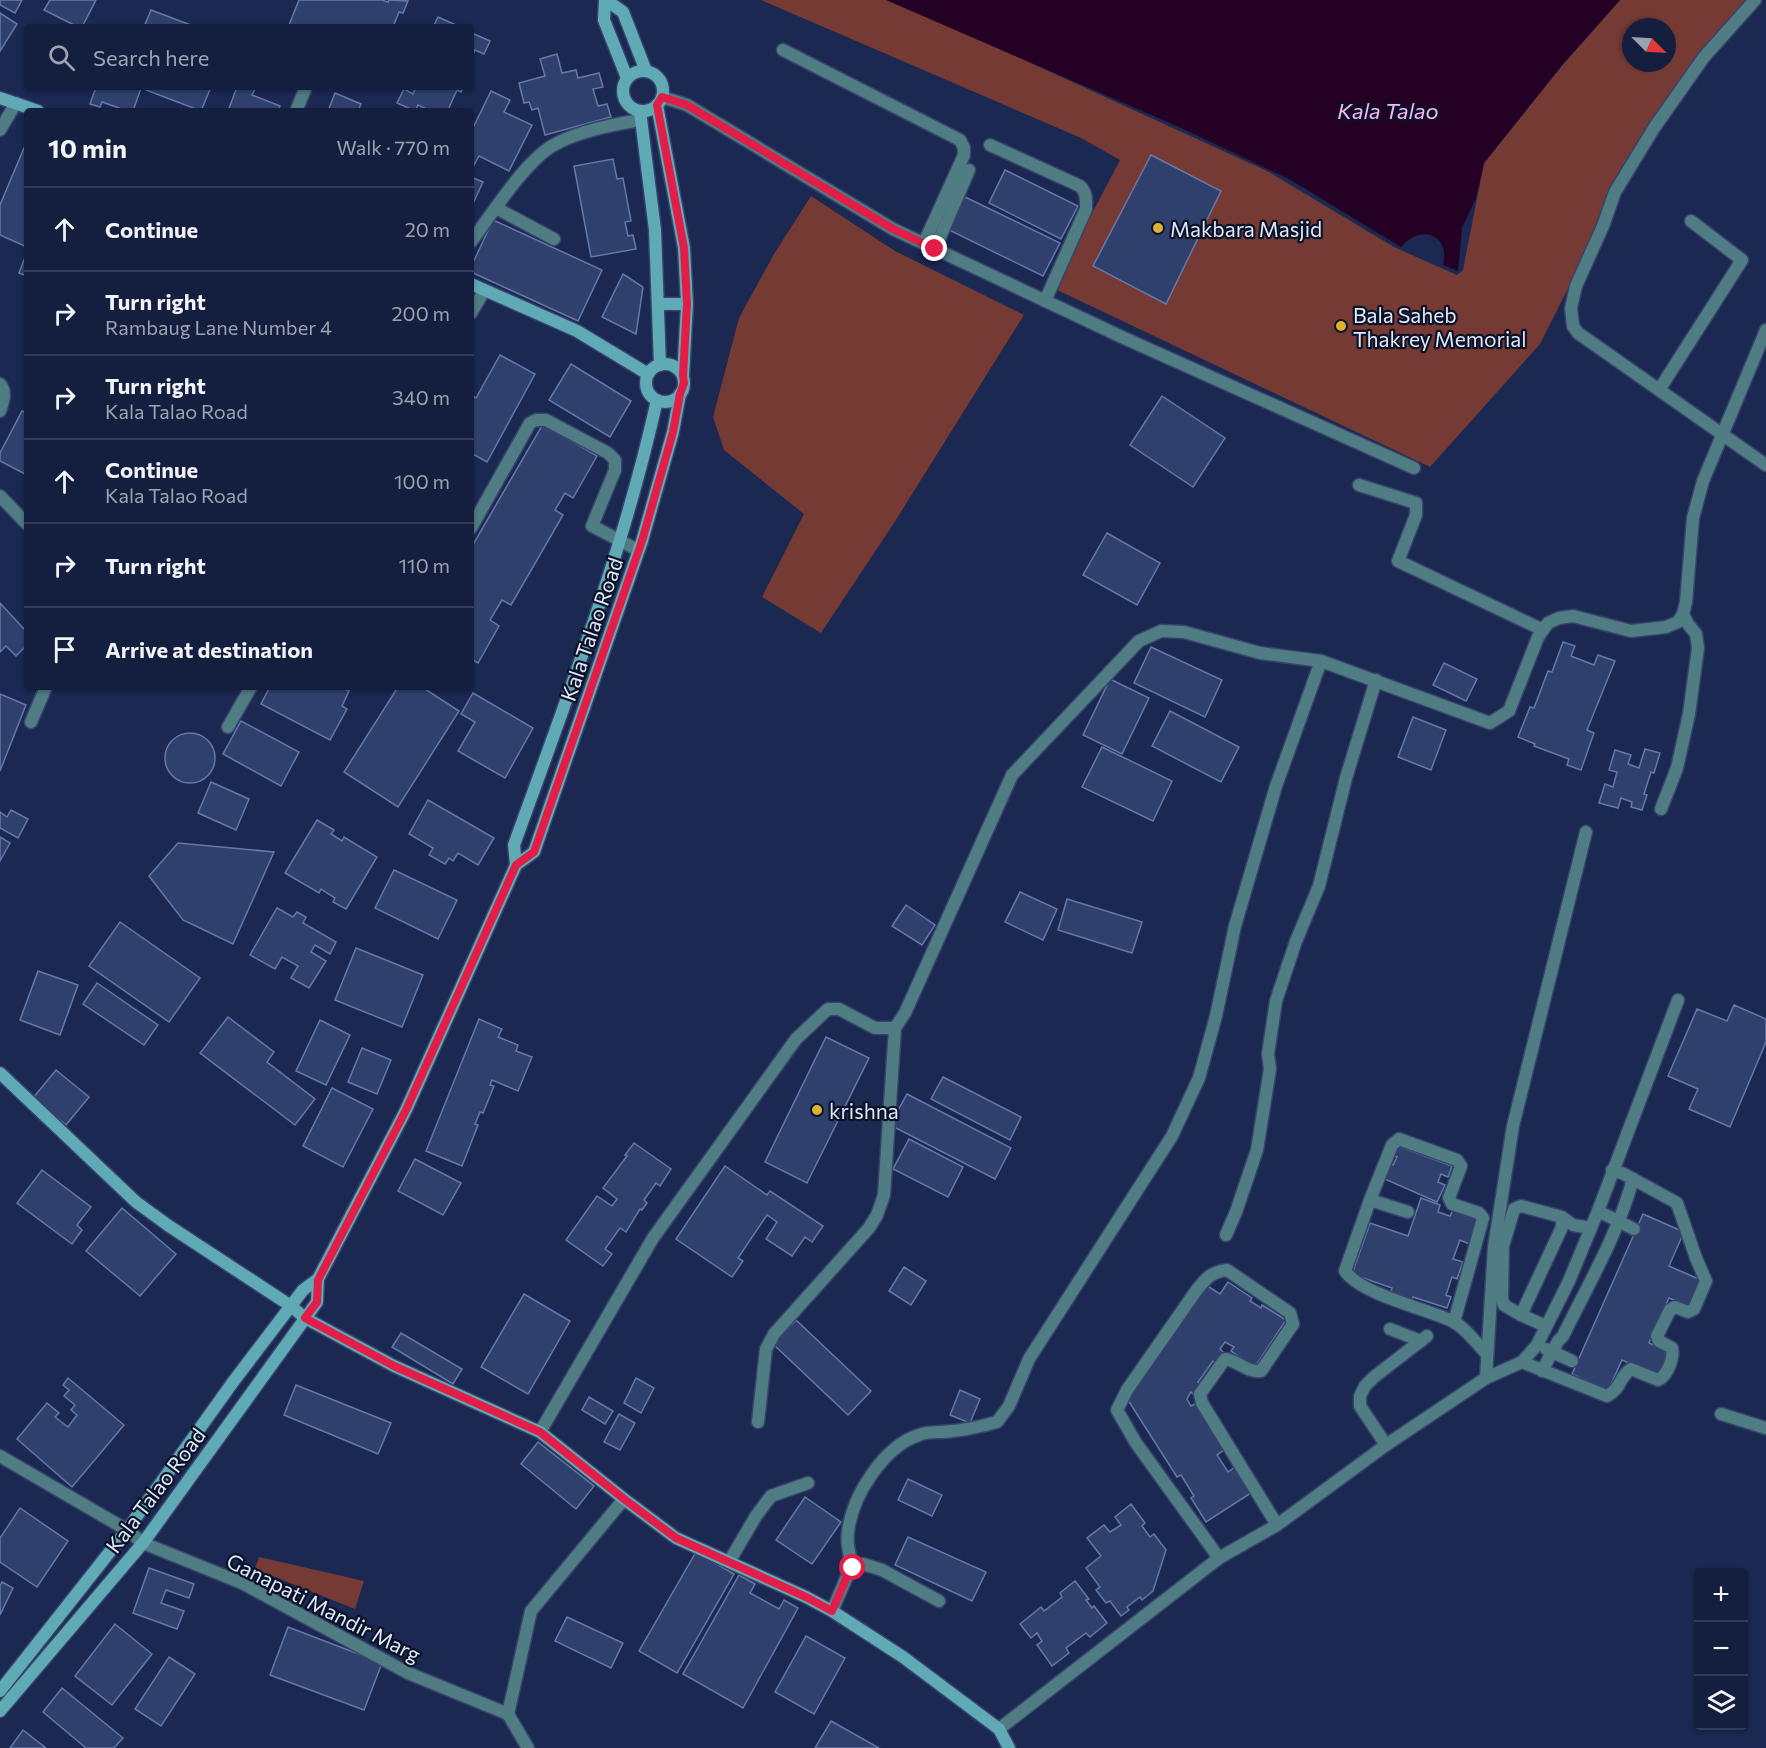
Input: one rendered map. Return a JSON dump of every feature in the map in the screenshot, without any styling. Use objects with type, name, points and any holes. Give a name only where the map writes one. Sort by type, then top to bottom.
[{"type":"street","points":[[627,78],[604,20],[606,0],[623,12],[646,71]]},
{"type":"street","points":[[1755,0],[1704,57],[1654,128],[1615,192],[1603,226],[1576,286],[1570,308],[1573,326],[1578,333],[1766,465]]},
{"type":"street","points":[[783,50],[960,140],[964,148],[964,155],[929,246]]},
{"type":"street","points":[[660,365],[654,230],[640,115],[625,100],[623,87],[627,78],[636,72],[646,71],[656,75],[663,87],[660,101],[684,248],[687,304],[684,383],[680,394],[669,401],[657,400],[652,397],[646,387],[648,374],[660,365],[669,364],[683,376]]},
{"type":"street","points":[[297,108],[305,90]]},
{"type":"street","points":[[0,98],[31,108]]},
{"type":"street","points":[[474,238],[535,160],[552,146],[640,115],[660,101],[687,105],[893,229],[1124,338],[1414,468]]},
{"type":"street","points":[[0,130],[16,102]]},
{"type":"street","points":[[990,145],[1080,186],[1084,191],[1086,209],[1045,301]]},
{"type":"street","points":[[929,246],[969,170]]},
{"type":"street","points":[[496,208],[554,239]]},
{"type":"street","points":[[1659,390],[1742,260],[1690,221]]},
{"type":"street","points":[[474,286],[577,331],[648,374]]},
{"type":"street","points":[[474,307],[484,291]]},
{"type":"street","points":[[658,304],[687,304]]},
{"type":"street","points":[[758,1422],[766,1349],[774,1334],[869,1228],[877,1215],[884,1195],[895,1028],[905,1013],[1012,775],[1138,642],[1161,631],[1184,632],[1260,653],[1321,661],[1490,723],[1509,711],[1538,637],[1548,623],[1559,618],[1573,616],[1631,631],[1666,627],[1678,622],[1686,602],[1693,518],[1703,481],[1766,330]]},
{"type":"street","points":[[0,384],[4,397],[0,411]]},
{"type":"street","name":"Kala Talao Road","points":[[516,865],[534,852],[638,550],[673,432],[680,394]]},
{"type":"street","name":"Kala Talao Road","points":[[0,1711],[143,1543],[317,1302],[318,1280],[406,1110],[516,865],[514,845],[621,542],[657,400]]},
{"type":"street","points":[[474,523],[530,423],[536,420],[546,420],[608,453],[615,460],[615,470],[592,526],[638,550]]},
{"type":"street","points":[[1359,485],[1416,503],[1416,515],[1398,561],[1543,630]]},
{"type":"street","points":[[0,496],[24,521]]},
{"type":"street","points":[[1661,809],[1677,768],[1689,714],[1698,648],[1696,634],[1683,614]]},
{"type":"street","points":[[853,1568],[847,1533],[850,1520],[870,1476],[904,1441],[922,1434],[975,1428],[998,1422],[1008,1406],[1029,1359],[1172,1136],[1199,1078],[1216,1016],[1235,926],[1276,786],[1321,661]]},
{"type":"street","points":[[1226,1235],[1257,1150],[1270,1069],[1268,1054],[1276,1001],[1296,941],[1319,886],[1346,778],[1376,680]]},
{"type":"street","points":[[31,722],[45,690]]},
{"type":"street","points":[[228,727],[249,690]]},
{"type":"street","points":[[1486,1378],[1494,1246],[1513,1126],[1586,832]]},
{"type":"street","points":[[999,1729],[1219,1558],[1277,1525],[1386,1445],[1486,1378],[1522,1362],[1537,1345],[1569,1281],[1678,1000]]},
{"type":"street","points":[[540,1432],[652,1239],[796,1039],[828,1009],[839,1009],[875,1028],[895,1028]]},
{"type":"street","points":[[0,1073],[136,1202],[291,1306],[305,1318],[394,1366],[540,1432],[676,1538],[806,1597],[903,1657],[999,1729],[1009,1748]]},
{"type":"street","points":[[1454,1322],[1483,1218],[1479,1213],[1452,1204],[1449,1198],[1461,1166],[1457,1160],[1399,1139],[1392,1145],[1345,1271],[1350,1278],[1411,1307],[1454,1322],[1486,1353]]},
{"type":"street","points":[[1522,1362],[1607,1396],[1616,1392],[1624,1373],[1631,1369],[1658,1380],[1665,1376],[1674,1354],[1672,1348],[1659,1341],[1657,1336],[1670,1310],[1674,1307],[1688,1312],[1694,1309],[1706,1281],[1677,1203],[1612,1170]]},
{"type":"street","points":[[1542,1371],[1563,1336],[1619,1220],[1633,1179]]},
{"type":"street","points":[[1370,1200],[1407,1212]]},
{"type":"street","points":[[1546,1326],[1504,1305],[1502,1299],[1503,1246],[1514,1209],[1521,1206],[1562,1217],[1574,1225],[1591,1228]]},
{"type":"street","points":[[1598,1210],[1634,1229]]},
{"type":"street","points":[[1521,1315],[1562,1227],[1562,1217]]},
{"type":"street","points":[[1219,1558],[1136,1443],[1117,1410],[1127,1390],[1196,1291],[1215,1271],[1227,1270],[1290,1313],[1293,1324],[1261,1371],[1253,1372],[1233,1360],[1225,1359],[1200,1394],[1202,1403],[1277,1525]]},
{"type":"street","name":"Kala Talao Road","points":[[0,1690],[127,1530],[233,1382],[303,1290],[318,1280]]},
{"type":"street","points":[[1386,1445],[1360,1406],[1360,1396],[1365,1386],[1374,1377],[1424,1339],[1390,1329]]},
{"type":"street","points":[[1537,1345],[1572,1361]]},
{"type":"street","points":[[1721,1414],[1766,1428]]},
{"type":"street","name":"Ganapati Mandir Marg","points":[[0,1456],[127,1530],[143,1543],[242,1583],[408,1673],[508,1714]]},
{"type":"street","points":[[729,1562],[756,1516],[771,1496],[808,1482]]},
{"type":"street","points":[[528,1748],[508,1714],[531,1611],[624,1499]]},
{"type":"street","points":[[832,1611],[849,1572],[863,1564],[882,1570],[939,1601]]},
{"type":"shaded area","points":[[761,0],[893,0],[1267,171],[1394,247],[1457,275],[1463,270],[1484,163],[1562,66],[1620,0],[1745,0],[1625,176],[1540,344],[1430,467],[1053,288],[1120,160],[1081,138]]},
{"type":"shaded area","points":[[811,196],[895,251],[1024,315],[894,523],[821,633],[762,597],[804,514],[724,450],[713,417],[739,318],[774,254]]},
{"type":"shaded area","points":[[259,1557],[364,1581],[355,1609],[255,1569]]},
{"type":"water","name":"Kala Talao","points":[[886,0],[1620,0],[1562,65],[1484,163],[1476,198],[1462,228],[1458,271],[1443,265],[1442,245],[1432,235],[1416,236],[1401,247],[1289,179],[1177,126]]},
{"type":"building","points":[[0,0],[22,0],[15,13],[0,5]]},
{"type":"building","points":[[50,0],[96,0],[84,24],[72,24],[44,10]]},
{"type":"building","points":[[299,0],[408,1],[403,13],[399,12],[394,24],[289,24]]},
{"type":"building","points":[[151,10],[188,24],[145,24]]},
{"type":"building","points":[[0,13],[17,24],[0,51]]},
{"type":"building","points":[[438,17],[454,24],[434,24]]},
{"type":"building","points":[[474,34],[490,41],[484,54],[475,50],[474,52]]},
{"type":"building","points":[[557,54],[562,73],[576,70],[578,78],[599,73],[603,87],[593,89],[598,106],[607,104],[611,117],[545,135],[538,108],[532,110],[529,102],[524,103],[519,83],[545,76],[540,59]]},
{"type":"building","points":[[95,90],[140,90],[134,108],[119,108],[102,102],[100,107],[90,104]]},
{"type":"building","points":[[146,90],[210,90],[202,108],[193,108]]},
{"type":"building","points":[[236,90],[254,90],[252,95],[280,106],[279,108],[229,108]]},
{"type":"building","points":[[404,90],[413,94],[415,90],[457,90],[449,108],[424,108],[418,105],[416,108],[408,108],[397,103]]},
{"type":"building","points":[[491,91],[510,100],[504,112],[532,125],[509,171],[479,156],[474,165],[474,126]]},
{"type":"building","points":[[335,93],[361,104],[359,108],[329,108]]},
{"type":"building","points":[[24,148],[24,246],[0,235],[0,205]]},
{"type":"building","name":"Makbara Masjid","points":[[1151,155],[1221,191],[1166,304],[1093,266]]},
{"type":"building","points":[[613,159],[617,179],[623,178],[631,221],[625,222],[628,236],[633,235],[636,249],[591,257],[574,166]]},
{"type":"building","points":[[1005,170],[1078,206],[1061,239],[989,203]]},
{"type":"building","points":[[474,178],[483,182],[474,202]]},
{"type":"building","points":[[961,195],[1060,243],[1043,276],[945,228]]},
{"type":"building","points":[[493,220],[602,270],[578,321],[474,273],[474,261]]},
{"type":"building","points":[[24,260],[24,275],[19,273]]},
{"type":"building","points":[[623,274],[643,287],[636,334],[602,317]]},
{"type":"building","points":[[500,355],[535,374],[487,462],[474,455],[474,397],[476,398]]},
{"type":"building","points":[[571,364],[631,401],[610,437],[549,400]]},
{"type":"building","points":[[1162,396],[1225,438],[1193,487],[1130,445]]},
{"type":"building","points":[[22,411],[24,412],[24,473],[0,461],[0,453]]},
{"type":"building","points":[[543,424],[597,456],[573,498],[565,493],[555,510],[563,515],[511,605],[502,600],[490,620],[499,626],[478,663],[474,661],[474,543]]},
{"type":"building","points":[[1107,533],[1160,563],[1137,605],[1083,575]]},
{"type":"building","points":[[0,603],[24,629],[24,648],[16,656],[6,646],[0,652]]},
{"type":"building","points":[[1563,642],[1575,646],[1571,656],[1594,665],[1598,655],[1615,661],[1587,730],[1594,733],[1581,770],[1567,765],[1569,759],[1534,746],[1535,744],[1518,737],[1530,707],[1534,708],[1548,671],[1552,672]]},
{"type":"building","points":[[1151,647],[1222,680],[1205,717],[1134,683]]},
{"type":"building","points":[[1444,663],[1477,679],[1466,701],[1433,685]]},
{"type":"building","points":[[1110,679],[1149,698],[1122,754],[1083,735]]},
{"type":"building","points":[[268,690],[349,691],[342,706],[347,709],[330,740],[261,704]]},
{"type":"building","points":[[396,690],[427,690],[459,711],[398,807],[344,772]]},
{"type":"building","points":[[473,693],[533,728],[505,778],[458,751],[475,722],[461,714]]},
{"type":"building","points":[[0,694],[26,705],[0,771]]},
{"type":"building","points":[[1170,711],[1239,747],[1221,782],[1152,746]]},
{"type":"building","points":[[1413,717],[1446,730],[1431,770],[1398,757]]},
{"type":"building","points":[[241,721],[299,752],[281,786],[223,754]]},
{"type":"building","points":[[185,733],[195,733],[208,740],[215,753],[215,763],[208,776],[195,783],[185,783],[176,779],[169,772],[165,763],[165,753],[169,744],[176,737]]},
{"type":"building","points":[[1102,747],[1172,781],[1153,821],[1082,787]]},
{"type":"building","points":[[1645,749],[1660,753],[1644,794],[1647,795],[1642,810],[1631,807],[1632,802],[1621,798],[1618,808],[1599,803],[1605,784],[1613,787],[1617,772],[1609,770],[1615,750],[1631,755],[1628,764],[1639,768]]},
{"type":"building","points":[[211,782],[249,799],[236,830],[198,813]]},
{"type":"building","points":[[428,800],[494,838],[478,865],[458,853],[453,861],[449,858],[445,864],[429,855],[433,848],[409,834]]},
{"type":"building","points":[[11,810],[28,819],[18,838],[0,828],[0,812],[7,817]]},
{"type":"building","points":[[317,820],[334,830],[331,834],[342,841],[344,837],[377,857],[346,909],[333,902],[335,898],[321,889],[319,893],[285,873]]},
{"type":"building","points":[[0,837],[10,843],[0,861]]},
{"type":"building","points":[[178,843],[274,852],[233,944],[183,920],[149,876]]},
{"type":"building","points":[[394,870],[457,900],[438,939],[375,908]]},
{"type":"building","points":[[1020,892],[1057,909],[1043,940],[1005,922]]},
{"type":"building","points":[[1067,899],[1142,922],[1132,953],[1058,930]]},
{"type":"building","points":[[906,905],[935,925],[922,945],[892,926]]},
{"type":"building","points":[[277,908],[293,917],[297,912],[306,917],[303,923],[336,942],[330,954],[315,945],[311,952],[326,961],[309,988],[291,978],[298,966],[282,957],[275,969],[250,955]]},
{"type":"building","points":[[120,922],[200,978],[169,1022],[89,966]]},
{"type":"building","points":[[356,948],[423,975],[402,1027],[335,1000]]},
{"type":"building","points":[[38,971],[78,985],[60,1035],[20,1020]]},
{"type":"building","points":[[97,983],[158,1025],[144,1045],[83,1004]]},
{"type":"building","points":[[1734,1005],[1766,1019],[1766,1042],[1730,1127],[1689,1109],[1698,1089],[1668,1076],[1697,1009],[1727,1021]]},
{"type":"building","points":[[228,1017],[274,1052],[267,1062],[315,1099],[295,1125],[200,1053]]},
{"type":"building","points":[[479,1019],[502,1029],[498,1037],[518,1045],[516,1051],[532,1057],[518,1091],[492,1080],[490,1085],[494,1086],[483,1113],[480,1112],[475,1124],[478,1125],[462,1166],[426,1151]]},
{"type":"building","points":[[320,1020],[350,1035],[326,1085],[296,1071]]},
{"type":"building","name":"krishna","points":[[826,1037],[869,1058],[807,1183],[765,1162]]},
{"type":"building","points":[[362,1048],[391,1060],[377,1094],[348,1082]]},
{"type":"building","points":[[56,1070],[89,1097],[66,1125],[33,1098]]},
{"type":"building","points":[[943,1077],[1021,1117],[1010,1140],[931,1099]]},
{"type":"building","points":[[332,1088],[373,1109],[343,1167],[303,1146]]},
{"type":"building","points":[[907,1094],[1011,1148],[995,1179],[890,1125]]},
{"type":"building","points":[[909,1139],[963,1167],[948,1197],[893,1169]]},
{"type":"building","points":[[634,1143],[671,1169],[660,1186],[656,1183],[644,1200],[647,1203],[642,1210],[640,1209],[626,1232],[620,1228],[605,1249],[612,1254],[603,1266],[566,1240],[597,1196],[612,1206],[617,1199],[603,1188]]},
{"type":"building","points":[[1396,1145],[1452,1166],[1448,1177],[1441,1174],[1438,1182],[1445,1185],[1437,1202],[1380,1177],[1387,1163],[1393,1165],[1397,1157],[1392,1155]]},
{"type":"building","points":[[415,1159],[461,1183],[443,1215],[398,1191]]},
{"type":"building","points":[[725,1166],[767,1195],[770,1191],[823,1226],[812,1242],[805,1237],[792,1256],[766,1239],[777,1222],[767,1215],[738,1258],[743,1261],[732,1277],[676,1239]]},
{"type":"building","points":[[42,1170],[91,1207],[77,1225],[82,1230],[72,1244],[17,1203]]},
{"type":"building","points":[[1421,1198],[1440,1205],[1438,1212],[1450,1216],[1453,1210],[1478,1218],[1469,1244],[1460,1240],[1453,1259],[1463,1262],[1457,1279],[1452,1277],[1446,1295],[1451,1297],[1447,1308],[1413,1297],[1411,1303],[1390,1295],[1392,1288],[1352,1274],[1370,1223],[1408,1236]]},
{"type":"building","points":[[122,1208],[176,1254],[140,1296],[86,1251]]},
{"type":"building","points":[[1643,1214],[1684,1232],[1669,1266],[1701,1280],[1690,1306],[1669,1298],[1649,1343],[1669,1353],[1659,1376],[1622,1360],[1608,1391],[1572,1374]]},
{"type":"building","points":[[904,1267],[926,1281],[911,1305],[889,1291]]},
{"type":"building","points":[[1228,1282],[1252,1298],[1250,1301],[1261,1308],[1262,1305],[1286,1320],[1255,1367],[1231,1351],[1234,1347],[1225,1342],[1220,1349],[1223,1352],[1216,1363],[1213,1361],[1198,1382],[1201,1384],[1193,1394],[1191,1392],[1187,1399],[1191,1406],[1195,1404],[1224,1450],[1217,1455],[1228,1472],[1235,1467],[1251,1493],[1206,1522],[1191,1498],[1194,1496],[1181,1475],[1177,1477],[1126,1397],[1206,1285],[1220,1294]]},
{"type":"building","points":[[524,1294],[570,1321],[528,1394],[481,1367]]},
{"type":"building","points":[[796,1320],[871,1391],[848,1415],[773,1344]]},
{"type":"building","points":[[401,1333],[462,1369],[453,1384],[392,1347]]},
{"type":"building","points":[[68,1378],[124,1425],[72,1487],[17,1439],[47,1403],[59,1413],[55,1417],[68,1427],[77,1415],[71,1410],[75,1405],[64,1396],[69,1390],[63,1385]]},
{"type":"building","points":[[636,1378],[654,1388],[641,1413],[624,1403]]},
{"type":"building","points":[[296,1385],[391,1423],[378,1454],[284,1415]]},
{"type":"building","points":[[960,1390],[980,1399],[970,1423],[950,1415]]},
{"type":"building","points":[[589,1397],[613,1411],[605,1424],[582,1410]]},
{"type":"building","points":[[619,1414],[635,1423],[620,1450],[604,1442]]},
{"type":"building","points":[[538,1442],[594,1486],[576,1509],[521,1464]]},
{"type":"building","points":[[908,1479],[942,1495],[932,1516],[898,1500]]},
{"type":"building","points":[[805,1497],[841,1522],[812,1564],[776,1540]]},
{"type":"building","points":[[1131,1504],[1145,1523],[1142,1526],[1150,1537],[1154,1534],[1166,1550],[1153,1591],[1142,1600],[1140,1597],[1127,1607],[1129,1610],[1121,1616],[1110,1601],[1106,1603],[1096,1590],[1100,1587],[1086,1568],[1101,1556],[1087,1538],[1104,1525],[1110,1532],[1121,1525],[1115,1517]]},
{"type":"building","points":[[20,1508],[68,1541],[37,1587],[0,1562],[0,1538]]},
{"type":"building","points":[[908,1537],[986,1572],[972,1601],[895,1565]]},
{"type":"building","points":[[696,1552],[734,1574],[677,1673],[639,1651]]},
{"type":"building","points":[[149,1568],[194,1584],[189,1598],[166,1590],[161,1603],[184,1611],[177,1629],[133,1613]]},
{"type":"building","points":[[739,1575],[755,1584],[750,1593],[779,1609],[784,1600],[798,1608],[743,1708],[683,1674]]},
{"type":"building","points":[[1075,1581],[1089,1599],[1086,1600],[1092,1608],[1094,1606],[1107,1623],[1090,1637],[1086,1633],[1066,1648],[1069,1653],[1052,1666],[1037,1645],[1042,1641],[1037,1633],[1031,1638],[1020,1624],[1041,1607],[1044,1611],[1062,1597],[1060,1593]]},
{"type":"building","points":[[2,1582],[13,1588],[0,1615],[0,1586]]},
{"type":"building","points":[[567,1617],[623,1643],[611,1668],[555,1641]]},
{"type":"building","points":[[115,1624],[152,1654],[112,1705],[75,1676]]},
{"type":"building","points":[[288,1627],[382,1663],[364,1710],[270,1675]]},
{"type":"building","points":[[806,1636],[845,1658],[814,1714],[775,1692]]},
{"type":"building","points":[[169,1657],[195,1674],[161,1726],[135,1709]]},
{"type":"building","points":[[62,1688],[123,1738],[114,1748],[86,1748],[43,1712]]},
{"type":"building","points":[[831,1721],[879,1748],[815,1748]]},
{"type":"building","points":[[23,1730],[46,1748],[10,1748]]},
{"type":"place","name":"Makbara Masjid","points":[[1158,228]]},
{"type":"place","name":"Bala Saheb Thakrey Memorial","points":[[1341,326]]},
{"type":"place","name":"krishna","points":[[817,1110]]},
{"type":"route","points":[[853,1568],[849,1572],[832,1611],[676,1538],[540,1432],[394,1366],[305,1318],[317,1302],[318,1280],[406,1110],[516,865],[534,852],[642,541],[683,389],[687,304],[684,248],[657,105],[662,97],[687,105],[893,229],[935,249]]}]
